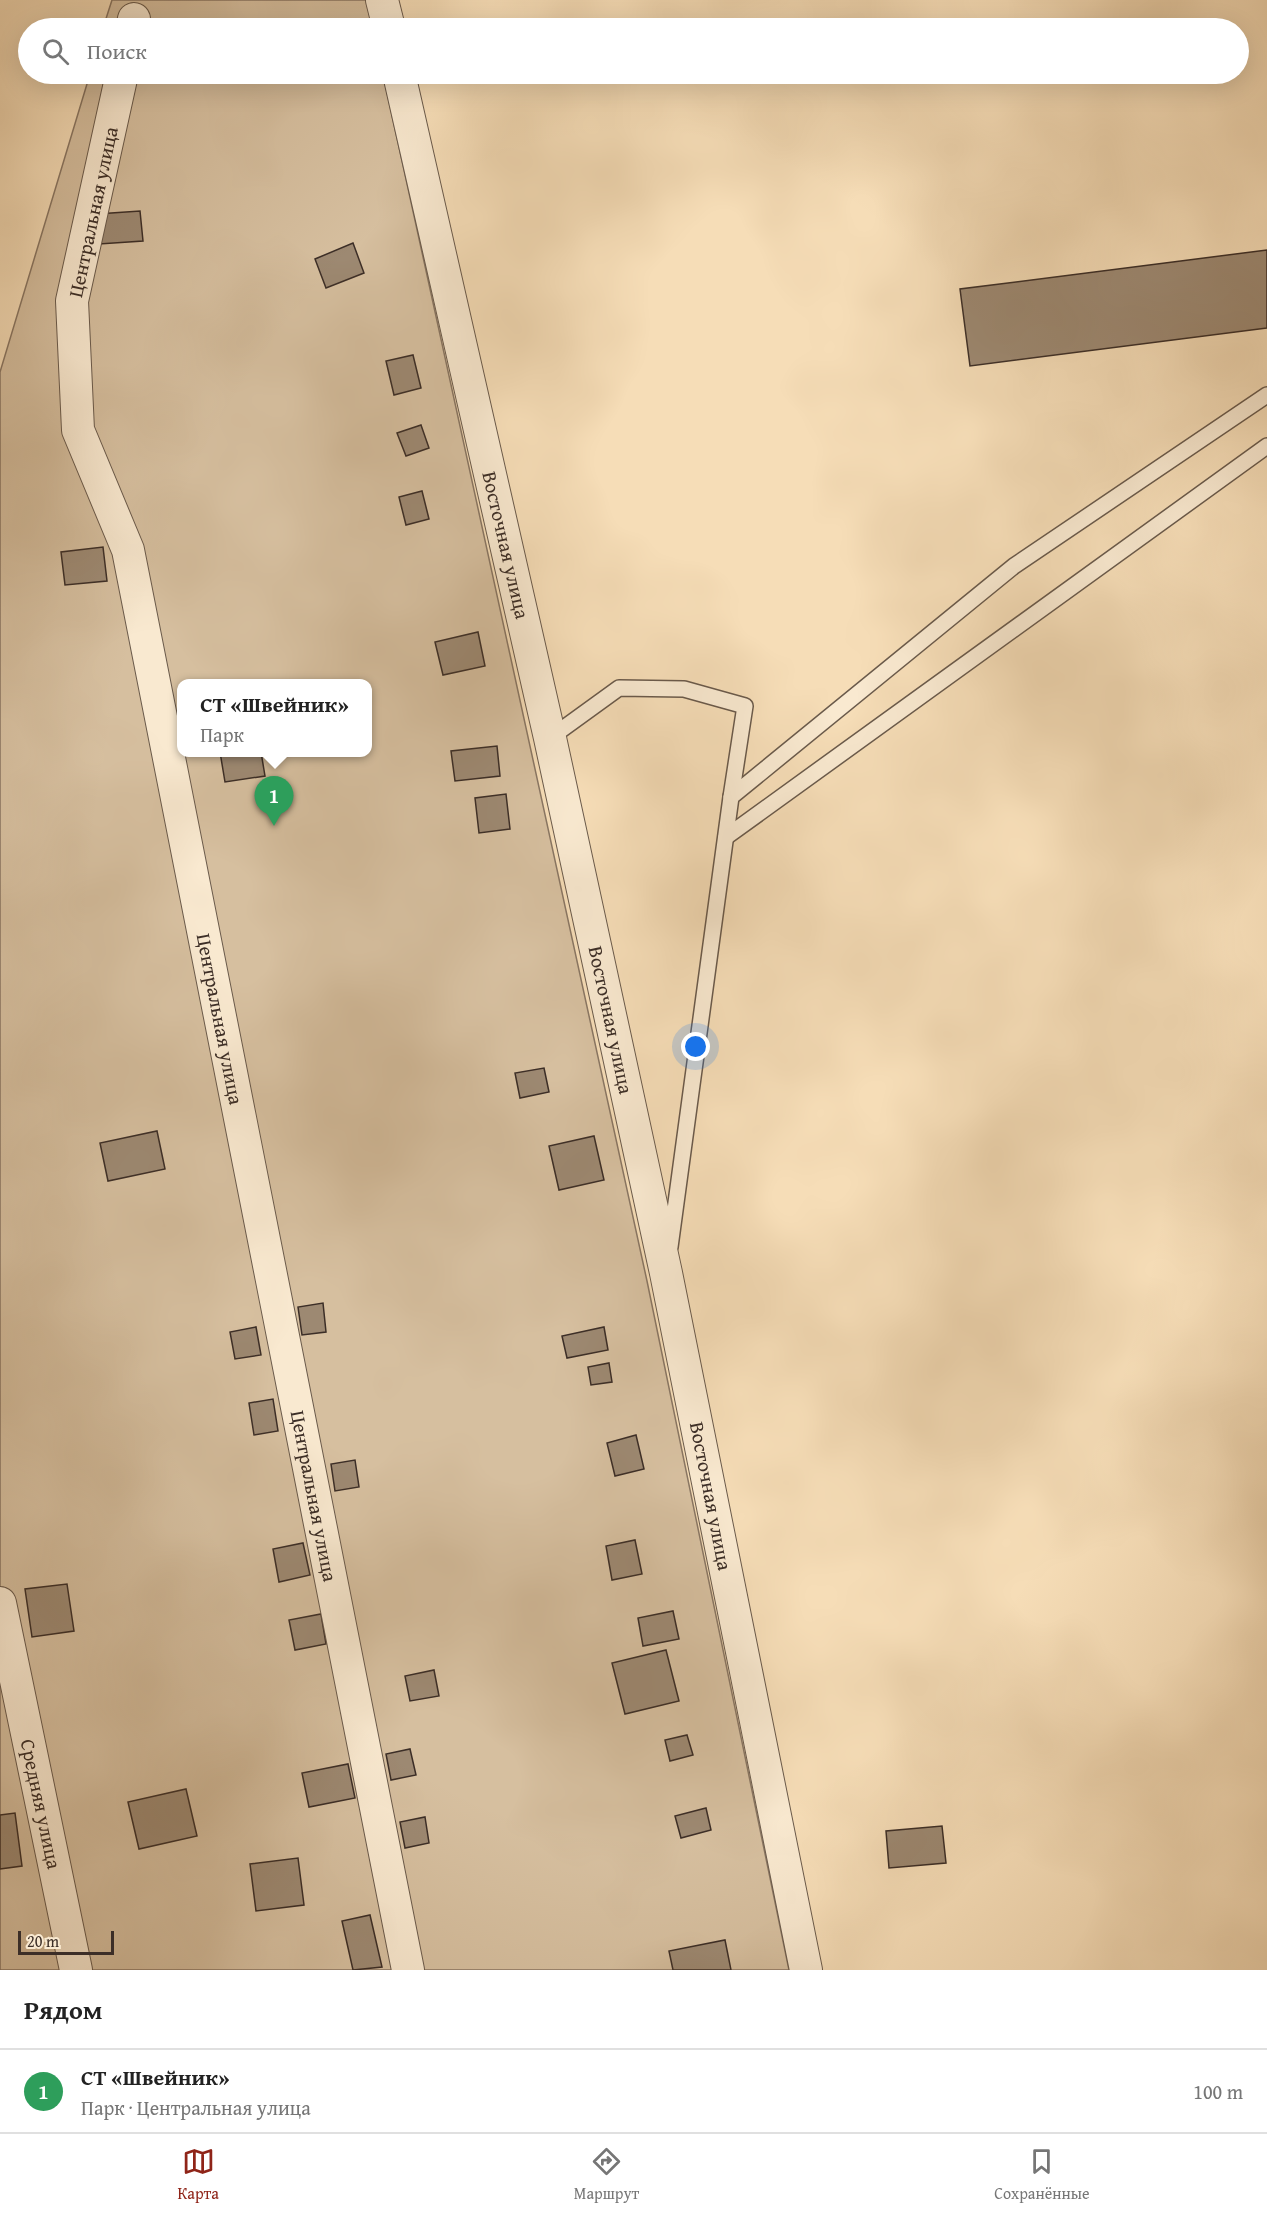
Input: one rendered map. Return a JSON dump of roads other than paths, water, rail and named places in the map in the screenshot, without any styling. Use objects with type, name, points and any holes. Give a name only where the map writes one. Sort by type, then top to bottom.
[{"type":"street","points":[[382,0],[386,18]]},
{"type":"street","name":"Центральная улица","points":[[120,84],[72,301],[78,430],[128,550],[408,1970]]},
{"type":"street","name":"Восточная улица","points":[[401,84],[550,738],[666,1273],[806,1970]]},
{"type":"street","name":"Средняя улица","points":[[0,1603],[76,1970]]},
{"type":"lane","points":[[731,797],[1014,566],[1267,395]]},
{"type":"lane","points":[[726,837],[1267,446]]},
{"type":"lane","points":[[550,738],[619,688],[684,689],[745,706],[666,1273]]},
{"type":"place","name":"СТ «Швейник»","points":[[274,826]]}]
